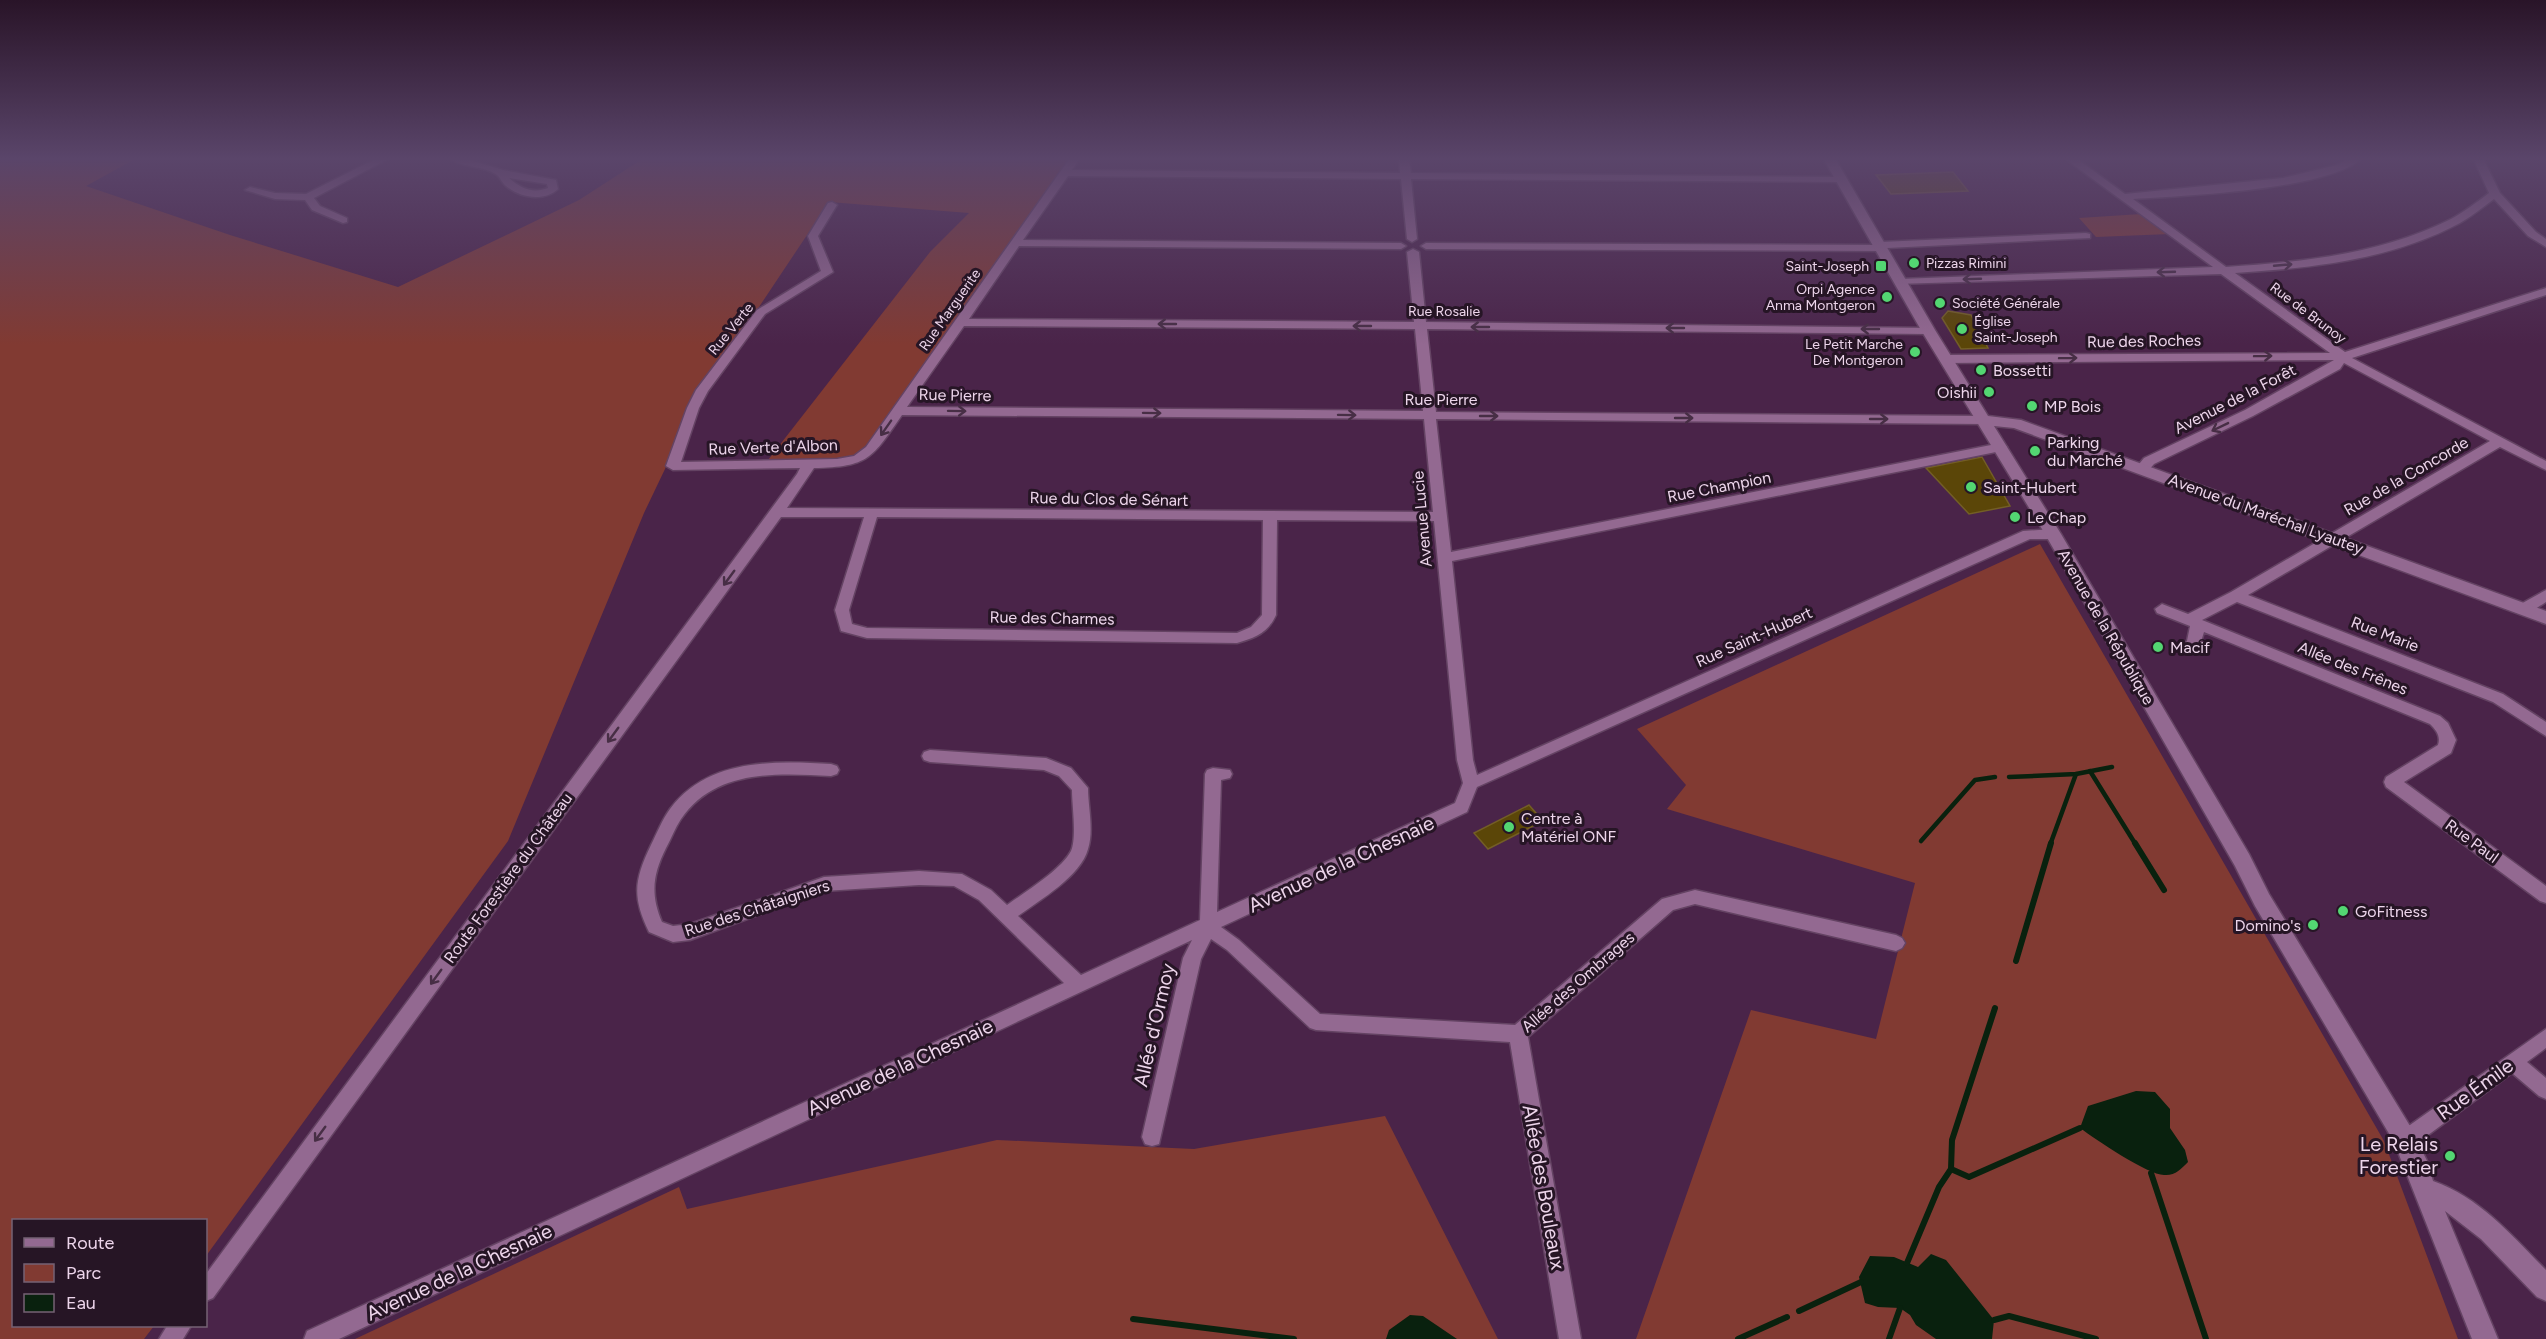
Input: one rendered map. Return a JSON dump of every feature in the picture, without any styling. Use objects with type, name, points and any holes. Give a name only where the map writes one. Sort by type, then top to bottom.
[{"type":"main road","name":"Avenue de la République","points":[[1866,220],[1928,330],[2053,534],[2402,1134],[2416,1163],[2424,1190],[2485,1339]]},
{"type":"main road","name":"Avenue du Maréchal Lyautey","points":[[1983,420],[2016,423],[2546,618]]},
{"type":"main road","points":[[2424,1190],[2436,1193],[2470,1213],[2546,1288]]},
{"type":"street","name":"Rue Verte","points":[[673,466],[693,408],[702,390],[761,312],[826,272],[813,236],[821,220]]},
{"type":"street","name":"Rue Marguerite","points":[[871,450],[1031,220]]},
{"type":"street","name":"Avenue Lucie","points":[[1410,220],[1465,760],[1471,783]]},
{"type":"street","name":"Rue de Brunoy","points":[[2156,220],[2343,357],[2546,466]]},
{"type":"street","points":[[1900,282],[2225,270],[2327,261],[2388,248],[2458,220]]},
{"type":"street","points":[[2520,220],[2532,234],[2546,244]]},
{"type":"street","points":[[1016,243],[1401,246],[1405,240],[1421,251],[1426,246],[1881,246],[2086,236]]},
{"type":"street","points":[[2343,357],[2546,291]]},
{"type":"street","name":"Rue Rosalie","points":[[959,322],[1928,330]]},
{"type":"street","name":"Rue des Roches","points":[[1946,359],[2311,355],[2343,357]]},
{"type":"street","name":"Avenue de la Forêt","points":[[2142,469],[2149,461],[2336,366],[2343,357]]},
{"type":"street","name":"Rue Pierre","points":[[898,411],[1983,420]]},
{"type":"street","name":"Rue de la Concorde","points":[[2194,622],[2332,538],[2500,441]]},
{"type":"street","name":"Rue Champion","points":[[1444,558],[2001,447]]},
{"type":"street","name":"Rue Verte d'Albon","points":[[673,466],[837,463],[858,459],[871,450]]},
{"type":"street","name":"Route Forestière du Château","points":[[207,1290],[777,512],[809,464]]},
{"type":"street","name":"Rue du Clos de Sénart","points":[[777,512],[1440,517]]},
{"type":"street","name":"Rue des Charmes","points":[[872,513],[842,610],[846,627],[867,633],[1237,638],[1250,635],[1265,625],[1269,615],[1270,517]]},
{"type":"street","name":"Rue Saint-Hubert","points":[[1471,783],[2028,534],[2053,534]]},
{"type":"street","points":[[2524,609],[2546,595]]},
{"type":"street","name":"Rue Marie","points":[[2236,596],[2498,698],[2546,730]]},
{"type":"street","name":"Allée des Frênes","points":[[2162,609],[2435,720],[2448,741],[2445,749],[2392,782],[2398,786]]},
{"type":"street","points":[[2188,647],[2194,644],[2194,622]]},
{"type":"street","points":[[930,756],[1046,764],[1065,772],[1080,788],[1080,850],[1071,863],[1051,881],[1007,914]]},
{"type":"street","name":"Rue des Châtaigniers","points":[[831,770],[778,767],[749,771],[727,776],[696,791],[676,813],[643,882],[647,908],[656,927],[673,934],[690,932],[824,884],[919,878],[956,879],[985,896],[1007,914],[1078,984]]},
{"type":"street","points":[[1208,927],[1213,774],[1224,774]]},
{"type":"street","name":"Avenue de la Chesnaie","points":[[315,1339],[1078,984],[1208,927],[1461,807],[1471,783]]},
{"type":"street","name":"Rue Paul","points":[[2398,786],[2546,896]]},
{"type":"street","name":"Allée des Ombrages","points":[[1208,927],[1233,945],[1316,1022],[1518,1034],[1668,904],[1695,897],[1896,943]]},
{"type":"street","name":"Allée d'Ormoy","points":[[1152,1137],[1192,958],[1208,927]]},
{"type":"street","name":"Allée des Bouleaux","points":[[1518,1034],[1570,1339]]},
{"type":"street","name":"Rue Émile","points":[[2402,1134],[2413,1134],[2546,1037]]},
{"type":"street","points":[[2512,1062],[2546,1090]]},
{"type":"street","points":[[170,1339],[179,1327]]},
{"type":"green space","points":[[0,220],[187,220],[398,287],[536,220],[817,220],[741,334],[702,381],[689,405],[665,469],[644,513],[508,841],[207,1255],[207,1219],[12,1219],[12,1327],[153,1327],[144,1339],[0,1339]]},
{"type":"green space","points":[[962,220],[1027,220],[862,453],[845,460],[768,460],[930,252]]},
{"type":"green space","points":[[2081,220],[2150,220],[2170,234],[2096,237]]},
{"type":"green space","points":[[2040,544],[2384,1141],[2458,1339],[1636,1339],[1751,1010],[1876,1039],[1915,883],[1667,809],[1686,785],[1637,729]]},
{"type":"green space","points":[[1385,1116],[1498,1339],[355,1339],[679,1187],[687,1209],[997,1140],[1194,1149]]},
{"type":"water","points":[[2136,1091],[2155,1092],[2170,1109],[2170,1128],[2185,1150],[2188,1162],[2175,1173],[2164,1175],[2146,1169],[2080,1128],[2088,1106]]},
{"type":"water","points":[[1931,1254],[1946,1260],[1994,1320],[1992,1339],[1936,1339],[1916,1325],[1910,1315],[1900,1308],[1878,1307],[1865,1303],[1859,1277],[1870,1256],[1894,1257],[1918,1267]]},
{"type":"water","points":[[1410,1315],[1423,1316],[1457,1339],[1386,1339],[1389,1330]]},
{"type":"building","name":"Église Saint-Joseph","points":[[1948,311],[1971,315],[1988,348],[1961,349],[1942,318]]},
{"type":"building","name":"Saint-Hubert","points":[[1982,457],[2010,506],[1969,514],[1926,468]]},
{"type":"building","name":"Centre à Matériel ONF","points":[[1529,805],[1543,821],[1488,849],[1474,833]]},
{"type":"waterway","points":[[2090,771],[2112,767]]},
{"type":"waterway","points":[[2076,774],[2090,771]]},
{"type":"waterway","points":[[2090,771],[2136,845]]},
{"type":"waterway","points":[[2009,777],[2076,774]]},
{"type":"waterway","points":[[2050,845],[2076,774]]},
{"type":"waterway","points":[[1921,841],[1975,780],[1995,777]]},
{"type":"waterway","points":[[2016,961],[2051,843]]},
{"type":"waterway","points":[[2135,843],[2164,890]]},
{"type":"waterway","points":[[1951,1169],[1952,1140],[1995,1008]]},
{"type":"waterway","points":[[1951,1169],[1969,1177],[2080,1128]]},
{"type":"waterway","points":[[1907,1263],[1939,1187],[1951,1169]]},
{"type":"waterway","points":[[2151,1173],[2206,1339]]},
{"type":"waterway","points":[[1799,1311],[1861,1282]]},
{"type":"waterway","points":[[1889,1339],[1900,1308]]},
{"type":"waterway","points":[[1994,1320],[2009,1316],[2096,1339]]},
{"type":"waterway","points":[[1738,1339],[1787,1317]]},
{"type":"waterway","points":[[1133,1319],[1294,1339]]},
{"type":"place","name":"Pizzas Rimini","points":[[1914,263]]},
{"type":"place","name":"Saint-Joseph","points":[[1881,266]]},
{"type":"place","name":"Orpi Agence Anma Montgeron","points":[[1887,297]]},
{"type":"place","name":"Société Générale","points":[[1940,303]]},
{"type":"place","name":"Église Saint-Joseph","points":[[1962,329]]},
{"type":"place","name":"Le Petit Marche De Montgeron","points":[[1915,352]]},
{"type":"place","name":"Bossetti","points":[[1981,370]]},
{"type":"place","name":"Oishii","points":[[1989,392]]},
{"type":"place","name":"MP Bois","points":[[2032,406]]},
{"type":"place","name":"Parking du Marché","points":[[2035,451]]},
{"type":"place","name":"Saint-Hubert","points":[[1971,487]]},
{"type":"place","name":"Le Chap","points":[[2015,517]]},
{"type":"place","name":"Macif","points":[[2158,647]]},
{"type":"place","name":"Centre à Matériel ONF","points":[[1509,827]]},
{"type":"place","name":"GoFitness","points":[[2343,911]]},
{"type":"place","name":"Domino's","points":[[2313,925]]},
{"type":"place","name":"Le Relais Forestier","points":[[2450,1156]]}]
